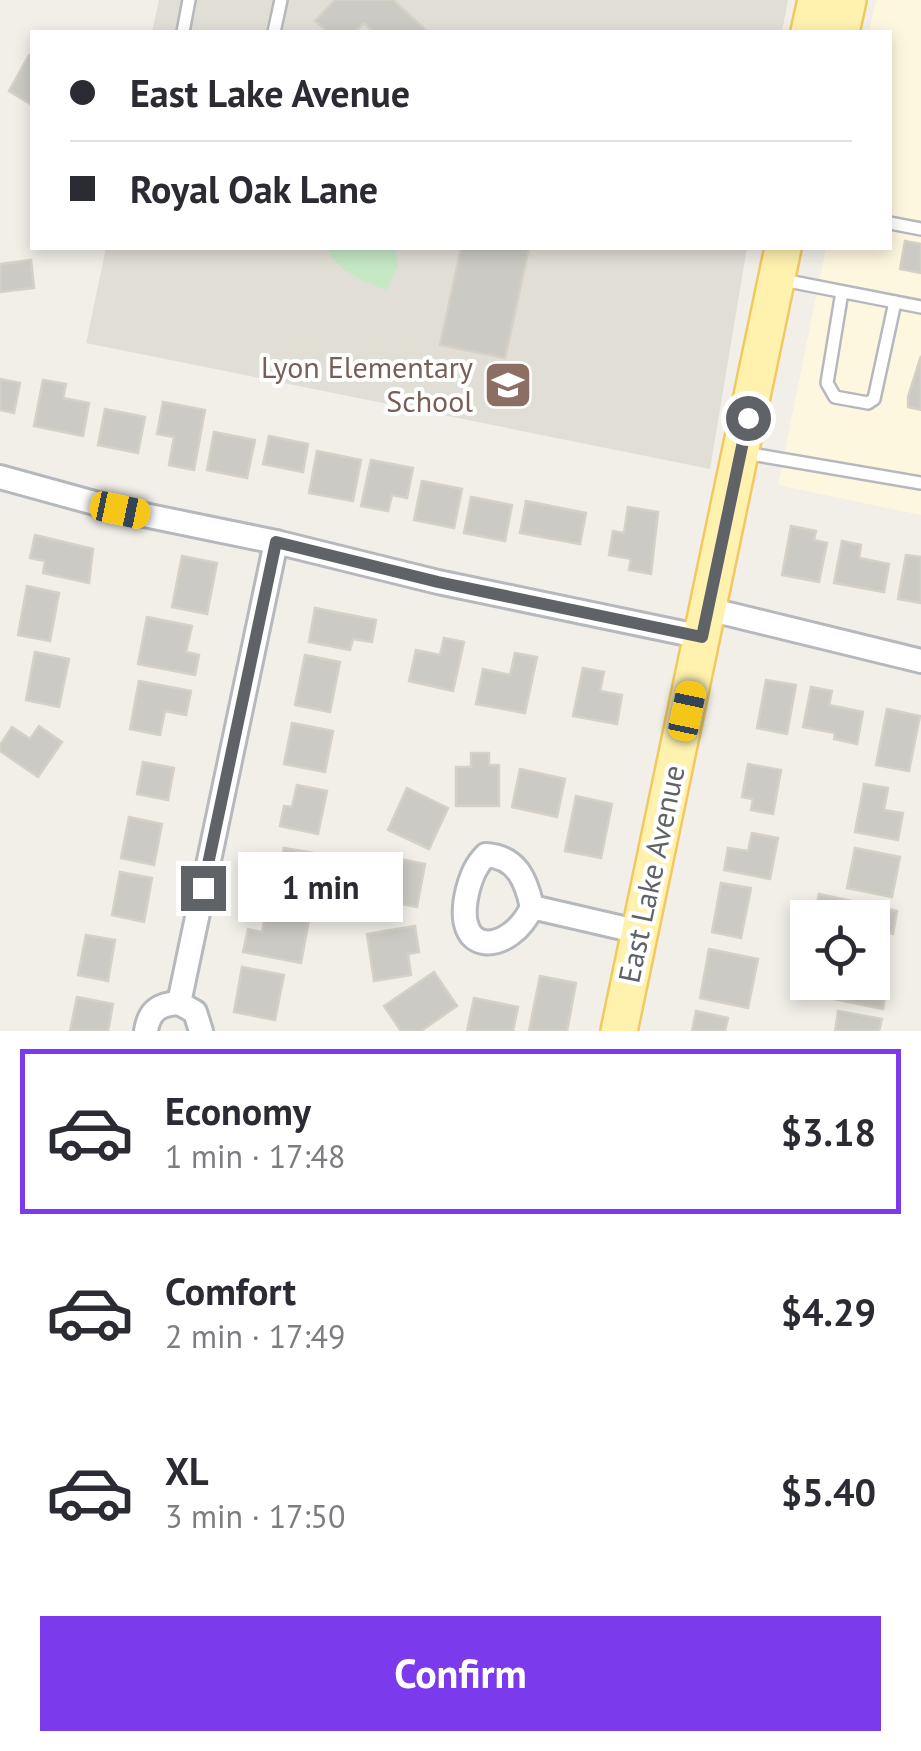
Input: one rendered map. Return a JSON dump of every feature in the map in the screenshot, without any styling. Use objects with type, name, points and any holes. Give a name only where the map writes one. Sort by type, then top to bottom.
[{"type":"main road","points":[[809,30],[816,0]]},
{"type":"main road","points":[[841,30],[848,0]]},
{"type":"main road","name":"East Lake Avenue","points":[[619,1031],[780,263]]},
{"type":"street","points":[[0,477],[120,510],[276,542],[438,582],[921,661]]},
{"type":"street","points":[[178,1003],[276,542]]},
{"type":"street","points":[[532,907],[640,932]]},
{"type":"street","points":[[146,1031],[148,1019],[158,1007],[178,1003],[195,1012],[201,1031]]},
{"type":"lane","points":[[183,30],[189,0]]},
{"type":"lane","points":[[274,30],[281,0]]},
{"type":"lane","points":[[892,223],[921,230]]},
{"type":"lane","points":[[780,263],[842,292],[921,307]]},
{"type":"lane","points":[[842,292],[827,383],[835,397],[874,400],[896,302]]},
{"type":"lane","points":[[740,452],[921,483]]},
{"type":"shaded area","points":[[159,0],[788,0],[782,30],[152,30]]},
{"type":"shaded area","points":[[876,0],[921,0],[921,515],[778,485],[826,250],[892,250],[892,30],[869,30]]},
{"type":"shaded area","name":"Lyon Elementary School","points":[[106,250],[747,250],[710,469],[86,343]]},
{"type":"green space","points":[[328,250],[396,250],[398,266],[386,290],[344,270]]},
{"type":"building","points":[[335,0],[393,0],[426,30],[372,30],[364,23],[356,30],[326,30],[315,21]]},
{"type":"building","points":[[29,55],[30,104],[9,91]]},
{"type":"building","points":[[905,241],[921,244],[921,273],[900,269]]},
{"type":"building","points":[[461,250],[529,250],[505,358],[440,345]]},
{"type":"building","points":[[31,260],[34,288],[0,292],[0,264]]},
{"type":"building","points":[[921,356],[921,410],[908,407],[908,397]]},
{"type":"building","points":[[0,379],[20,383],[14,413],[0,410]]},
{"type":"building","points":[[43,380],[66,384],[63,398],[89,403],[83,436],[34,426]]},
{"type":"building","points":[[163,402],[205,410],[194,470],[169,465],[174,437],[157,434]]},
{"type":"building","points":[[105,409],[145,417],[138,453],[98,445]]},
{"type":"building","points":[[214,432],[255,440],[247,478],[207,470]]},
{"type":"building","points":[[269,436],[308,444],[303,472],[263,464]]},
{"type":"building","points":[[317,451],[361,460],[353,501],[309,493]]},
{"type":"building","points":[[371,460],[413,468],[407,498],[392,495],[388,511],[361,506]]},
{"type":"building","points":[[422,481],[462,489],[454,528],[414,520]]},
{"type":"building","points":[[471,497],[512,505],[505,541],[464,533]]},
{"type":"building","points":[[526,501],[586,513],[580,544],[520,533]]},
{"type":"building","points":[[628,507],[658,512],[651,574],[629,570],[631,559],[609,555],[613,531],[624,533]]},
{"type":"building","points":[[791,526],[816,531],[814,540],[827,543],[819,582],[782,575]]},
{"type":"building","points":[[35,535],[93,549],[89,583],[43,573],[45,561],[30,558]]},
{"type":"building","points":[[842,541],[861,545],[859,558],[889,564],[884,592],[834,583]]},
{"type":"building","points":[[906,555],[921,557],[921,603],[898,599]]},
{"type":"building","points":[[182,556],[217,563],[207,614],[172,607]]},
{"type":"building","points":[[27,586],[59,593],[50,641],[18,635]]},
{"type":"building","points":[[315,608],[376,620],[372,642],[353,639],[350,650],[309,642]]},
{"type":"building","points":[[147,617],[192,626],[186,652],[199,655],[195,675],[138,664]]},
{"type":"building","points":[[444,638],[464,642],[453,691],[409,681],[416,650],[440,655]]},
{"type":"building","points":[[35,652],[69,659],[59,707],[26,700]]},
{"type":"building","points":[[515,653],[537,657],[525,713],[476,704],[483,669],[510,675]]},
{"type":"building","points":[[305,655],[340,662],[330,712],[295,705]]},
{"type":"building","points":[[583,668],[604,672],[600,691],[622,695],[617,724],[573,716]]},
{"type":"building","points":[[766,680],[796,685],[787,734],[757,728]]},
{"type":"building","points":[[139,681],[191,691],[186,715],[165,711],[160,735],[130,729]]},
{"type":"building","points":[[811,687],[832,691],[829,705],[863,712],[857,744],[834,739],[835,733],[803,727]]},
{"type":"building","points":[[887,709],[920,716],[909,771],[876,765]]},
{"type":"building","points":[[292,723],[333,731],[325,772],[284,764]]},
{"type":"building","points":[[39,726],[62,742],[38,777],[0,751],[0,745],[12,727],[30,739]]},
{"type":"building","points":[[471,753],[489,753],[489,765],[499,765],[499,806],[456,806],[456,767],[471,767]]},
{"type":"building","points":[[143,762],[174,768],[168,800],[137,794]]},
{"type":"building","points":[[748,764],[781,770],[773,814],[751,810],[753,799],[742,797]]},
{"type":"building","points":[[520,769],[565,779],[557,817],[512,807]]},
{"type":"building","points":[[864,784],[888,788],[884,810],[903,813],[898,840],[855,832]]},
{"type":"building","points":[[297,785],[327,791],[318,834],[280,826],[284,806],[292,807]]},
{"type":"building","points":[[407,788],[448,808],[429,849],[388,830]]},
{"type":"building","points":[[576,796],[612,804],[601,858],[565,851]]},
{"type":"building","points":[[129,817],[162,824],[154,865],[121,858]]},
{"type":"building","points":[[752,833],[778,838],[770,879],[724,870],[728,848],[748,851]]},
{"type":"building","points":[[284,848],[314,853],[306,896],[257,887],[263,859],[281,863]]},
{"type":"building","points":[[855,848],[900,857],[892,897],[847,888]]},
{"type":"building","points":[[385,856],[425,864],[417,907],[376,899]]},
{"type":"building","points":[[120,872],[152,878],[144,922],[112,915]]},
{"type":"building","points":[[721,883],[751,888],[741,938],[712,932]]},
{"type":"building","points":[[819,894],[847,900],[818,900]]},
{"type":"building","points":[[267,907],[310,915],[301,963],[243,952],[248,929],[262,932]]},
{"type":"building","points":[[890,909],[897,911],[893,934],[890,933]]},
{"type":"building","points":[[415,926],[419,952],[408,954],[411,975],[374,981],[367,934]]},
{"type":"building","points":[[86,935],[115,940],[108,981],[78,975]]},
{"type":"building","points":[[709,949],[758,959],[748,1008],[700,998]]},
{"type":"building","points":[[242,967],[284,975],[275,1020],[234,1012]]},
{"type":"building","points":[[434,972],[457,1006],[421,1031],[401,1031],[384,1006]]},
{"type":"building","points":[[540,976],[576,983],[567,1031],[529,1031]]},
{"type":"building","points":[[77,997],[113,1004],[108,1031],[70,1031]]},
{"type":"building","points":[[474,998],[518,1007],[513,1031],[467,1031]]},
{"type":"building","points":[[839,1000],[885,1000],[883,1009]]},
{"type":"building","points":[[696,1011],[728,1018],[725,1031],[692,1031]]},
{"type":"building","points":[[838,1011],[882,1019],[879,1031],[835,1031]]},
{"type":"place","name":"Lyon Elementary School","points":[[508,385]]},
{"type":"route","points":[[203,888],[276,542],[438,582],[702,637],[748,418]]}]
